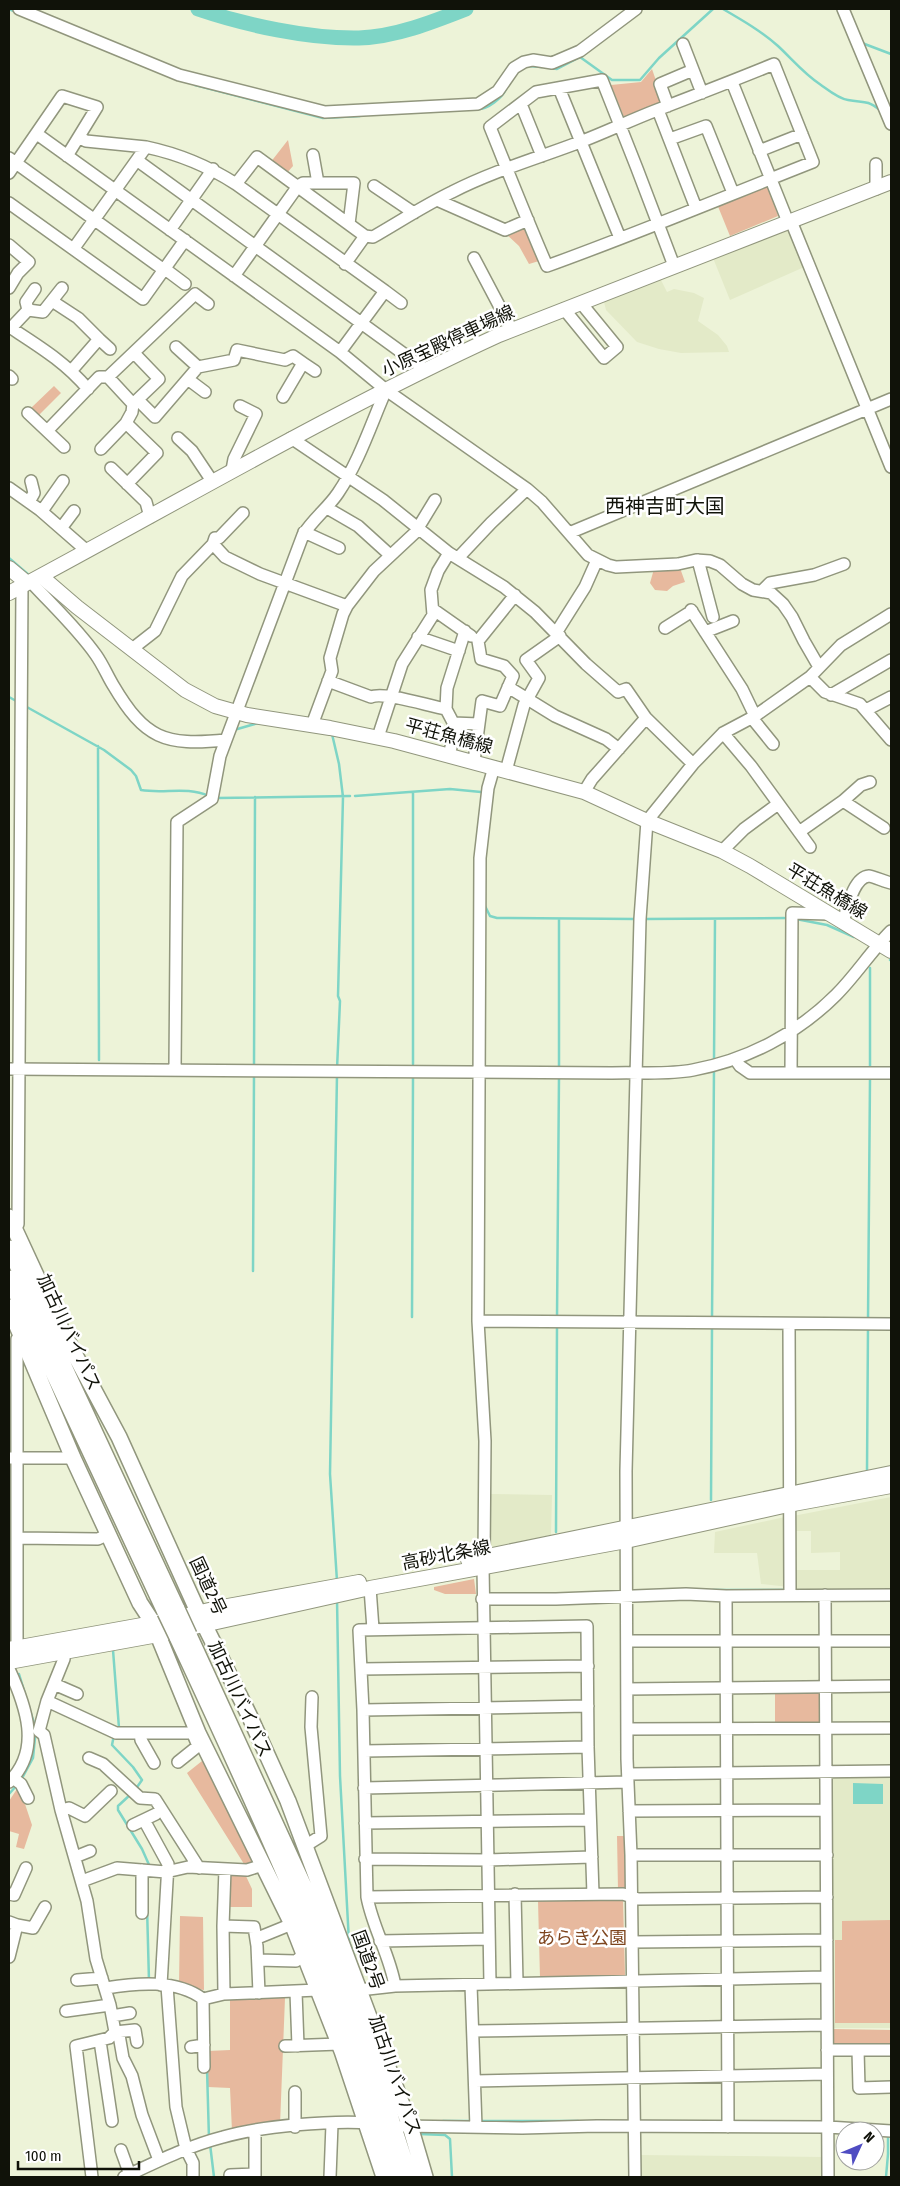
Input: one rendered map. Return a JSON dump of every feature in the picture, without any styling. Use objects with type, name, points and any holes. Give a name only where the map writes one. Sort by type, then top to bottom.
[{"type":"highway","name":"国道2号","points":[[12,1224],[59,1325],[119,1437],[288,1801],[364,1990],[411,2126],[425,2177]]},
{"type":"highway","name":"加古川バイパス","points":[[9,1248],[50,1352],[171,1611],[314,1908],[386,2103],[410,2177]]},
{"type":"highway","name":"加古川バイパス","points":[[9,1278],[50,1352]]},
{"type":"highway","points":[[9,1307],[72,1458],[140,1603],[155,1629],[168,1644],[312,1956],[318,1990],[369,2123],[384,2177]]},
{"type":"highway","points":[[50,1352],[82,1388],[107,1432],[189,1604],[202,1619],[207,1643],[297,1840],[314,1908]]},
{"type":"highway","points":[[50,1352],[47,1376],[79,1458],[148,1600],[155,1629],[195,1733],[292,1924],[312,1956]]},
{"type":"highway","name":"加古川バイパス","points":[[183,1636],[374,2107],[396,2177]]},
{"type":"main road","name":"小原宝殿停車場線","points":[[9,593],[291,438],[426,370],[512,330],[891,182]]},
{"type":"main road","name":"平荘魚橋線","points":[[9,568],[77,607],[185,690],[215,706],[237,712],[378,737],[474,761],[584,792],[647,821],[722,851],[843,922],[877,945],[891,951]]},
{"type":"main road","name":"高砂北条線","points":[[9,1662],[337,1590],[483,1562],[626,1541],[891,1473]]},
{"type":"main road","name":"高砂北条線","points":[[337,1590],[370,1588],[627,1526],[891,1486]]},
{"type":"main road","name":"高砂北条線","points":[[13,1648],[155,1629]]},
{"type":"street","points":[[19,9],[179,75],[325,112],[478,104],[498,91],[514,68],[524,62],[533,60],[552,64],[580,51],[636,9]]},
{"type":"street","points":[[842,9],[891,124]]},
{"type":"street","points":[[683,44],[702,93]]},
{"type":"street","points":[[236,184],[256,156],[365,236],[373,237],[454,191],[507,169],[581,141],[620,125],[663,108],[732,82],[774,64],[813,162],[733,193],[696,208],[658,223],[620,238],[546,266],[528,220],[507,169],[490,128],[536,92],[602,80],[620,125],[658,223],[674,266]]},
{"type":"street","points":[[693,70],[660,84],[670,139],[696,208]]},
{"type":"street","points":[[732,82],[770,179],[891,467]]},
{"type":"street","points":[[559,88],[620,238]]},
{"type":"street","points":[[9,173],[12,160],[37,134],[62,96],[97,107],[80,138],[67,156]]},
{"type":"street","points":[[521,104],[542,156]]},
{"type":"street","points":[[670,139],[706,126],[733,193]]},
{"type":"street","points":[[37,134],[340,352],[386,390],[527,489],[542,502],[588,555],[616,567],[678,564],[698,560],[710,561],[720,565],[742,584],[753,590],[770,593],[783,604],[819,666]]},
{"type":"street","points":[[759,151],[802,134]]},
{"type":"street","points":[[80,138],[86,141],[146,148],[170,153],[213,169],[401,303]]},
{"type":"street","points":[[74,248],[146,148]]},
{"type":"street","points":[[313,155],[318,183]]},
{"type":"street","points":[[12,160],[164,269],[188,292],[196,294],[208,304]]},
{"type":"street","points":[[138,161],[426,370]]},
{"type":"street","points":[[876,164],[876,188]]},
{"type":"street","points":[[170,230],[213,169]]},
{"type":"street","points":[[234,276],[298,186],[303,183],[354,183],[349,224]]},
{"type":"street","points":[[374,186],[414,213]]},
{"type":"street","points":[[437,200],[506,230],[528,220]]},
{"type":"street","points":[[9,203],[143,299],[185,240]]},
{"type":"street","points":[[345,264],[365,236]]},
{"type":"street","points":[[9,245],[21,250],[29,262],[18,273],[9,288]]},
{"type":"street","points":[[474,258],[512,330]]},
{"type":"street","points":[[28,310],[26,302],[35,288]]},
{"type":"street","points":[[28,310],[43,312],[62,288]]},
{"type":"street","points":[[108,377],[134,353],[188,292]]},
{"type":"street","points":[[340,352],[385,292]]},
{"type":"street","points":[[52,301],[78,318],[110,349]]},
{"type":"street","points":[[564,310],[604,358],[618,347],[581,303]]},
{"type":"street","points":[[28,310],[10,329],[54,355],[72,370],[88,389]]},
{"type":"street","points":[[72,370],[99,339]]},
{"type":"street","points":[[176,347],[198,367]]},
{"type":"street","points":[[47,431],[99,377],[108,377],[155,417],[189,380],[198,367],[234,360],[237,350],[285,360],[293,356],[315,371]]},
{"type":"street","points":[[101,449],[126,423],[136,402],[159,379],[134,353]]},
{"type":"street","points":[[283,397],[303,363]]},
{"type":"street","points":[[189,380],[205,392]]},
{"type":"street","points":[[174,1070],[177,822],[213,795],[220,756],[304,532],[327,508],[348,476],[386,390]]},
{"type":"street","points":[[569,533],[891,398]]},
{"type":"street","points":[[136,402],[154,421]]},
{"type":"street","points":[[232,470],[234,459],[256,414],[240,406]]},
{"type":"street","points":[[28,413],[64,447]]},
{"type":"street","points":[[126,423],[157,453],[127,484]]},
{"type":"street","points":[[178,438],[192,451],[212,481]]},
{"type":"street","points":[[291,438],[403,515],[454,556],[515,595],[558,634],[586,664],[618,692],[626,689],[646,718],[693,764]]},
{"type":"street","points":[[111,468],[146,502],[150,517]]},
{"type":"street","points":[[29,502],[34,494],[31,481]]},
{"type":"street","points":[[42,511],[63,481]]},
{"type":"street","points":[[9,488],[62,527],[87,551]]},
{"type":"street","points":[[378,737],[402,664],[430,620],[434,610],[431,590],[434,581],[454,556],[527,489]]},
{"type":"street","points":[[312,725],[332,672],[330,658],[332,647],[348,606],[374,571],[418,528],[435,500]]},
{"type":"street","points":[[327,508],[358,526],[390,555]]},
{"type":"street","points":[[62,527],[74,511]]},
{"type":"street","points":[[132,649],[155,631],[182,576],[212,544],[215,538],[219,538],[243,513]]},
{"type":"street","points":[[304,532],[339,548]]},
{"type":"street","points":[[212,544],[224,557],[272,579],[285,582],[348,606]]},
{"type":"street","points":[[490,1984],[485,1785],[485,1627],[482,1598],[485,1442],[478,1321],[480,858],[488,791],[500,769],[526,700],[539,678],[526,660],[558,634],[585,587],[597,560]]},
{"type":"street","points":[[698,560],[713,617]]},
{"type":"street","points":[[762,591],[770,583],[814,575],[844,564]]},
{"type":"street","points":[[12,1224],[18,1224],[14,1069],[22,698],[32,581]]},
{"type":"street","points":[[32,581],[84,638],[99,660],[121,700],[142,724],[162,738],[176,741],[228,734]]},
{"type":"street","points":[[478,641],[515,595]]},
{"type":"street","points":[[434,610],[478,641],[481,659],[504,666],[512,674],[500,706],[482,701],[474,761]]},
{"type":"street","points":[[665,628],[692,611],[742,689],[754,717],[773,744]]},
{"type":"street","points":[[635,2177],[632,2078],[632,1897],[627,1729],[626,1470],[640,922],[647,821],[693,764],[723,734],[754,717],[810,677],[841,645],[891,614]]},
{"type":"street","points":[[705,632],[732,621]]},
{"type":"street","points":[[449,755],[456,728],[446,709],[447,688],[465,631]]},
{"type":"street","points":[[418,637],[459,651]]},
{"type":"street","points":[[831,694],[891,660]]},
{"type":"street","points":[[810,677],[825,692],[857,702],[890,736]]},
{"type":"street","points":[[328,681],[371,697],[377,694],[390,696],[446,709]]},
{"type":"street","points":[[508,687],[526,700],[555,716],[606,739],[619,749]]},
{"type":"street","points":[[866,710],[891,697]]},
{"type":"street","points":[[584,792],[592,779],[646,718]]},
{"type":"street","points":[[454,723],[479,724]]},
{"type":"street","points":[[723,734],[751,766],[810,847]]},
{"type":"street","points":[[800,832],[844,802],[861,785],[870,782]]},
{"type":"street","points":[[844,802],[884,828]]},
{"type":"street","points":[[722,851],[744,828],[778,804]]},
{"type":"street","points":[[843,922],[852,893],[863,878],[871,876],[891,884]]},
{"type":"street","points":[[791,1073],[792,917],[829,914]]},
{"type":"street","points":[[14,1069],[682,1071],[713,1065],[747,1055],[792,1031],[823,1007],[891,931]]},
{"type":"street","points":[[735,1059],[740,1066],[750,1073],[891,1073]]},
{"type":"street","points":[[478,1321],[891,1324]]},
{"type":"street","points":[[789,1324],[790,1592]]},
{"type":"street","points":[[13,1648],[14,1537],[12,1457],[16,1339],[20,1335]]},
{"type":"street","points":[[12,1457],[72,1458]]},
{"type":"street","points":[[14,1537],[98,1539],[109,1534]]},
{"type":"street","points":[[370,1588],[373,1629]]},
{"type":"street","points":[[482,1598],[627,1598],[686,1594],[726,1596],[790,1592],[825,1595],[891,1595]]},
{"type":"street","points":[[825,1595],[828,2177]]},
{"type":"street","points":[[726,1596],[728,2127]]},
{"type":"street","points":[[395,1986],[392,1969],[372,1920],[367,1897],[363,1710],[359,1630],[587,1626],[588,1747],[593,1894]]},
{"type":"street","points":[[627,1641],[891,1641]]},
{"type":"street","points":[[28,1798],[15,1781],[64,1659],[64,1651]]},
{"type":"street","points":[[361,1669],[588,1666]]},
{"type":"street","points":[[9,1670],[34,1731],[44,1735],[61,1810],[82,1881],[93,1929],[96,1959],[104,1983],[115,2032],[119,2035],[123,2058],[132,2076],[142,2115],[159,2160]]},
{"type":"street","points":[[54,1684],[77,1694]]},
{"type":"street","points":[[627,1689],[891,1686]]},
{"type":"street","points":[[47,1701],[111,1732],[195,1733],[198,1746],[178,1762]]},
{"type":"street","points":[[305,1846],[321,1836],[315,1704]]},
{"type":"street","points":[[363,1710],[588,1706]]},
{"type":"street","points":[[627,1729],[891,1728]]},
{"type":"street","points":[[140,1733],[141,1740],[154,1763]]},
{"type":"street","points":[[364,1752],[588,1747]]},
{"type":"street","points":[[89,1758],[103,1764],[140,1798],[155,1799],[199,1868]]},
{"type":"street","points":[[364,1788],[590,1783],[628,1778],[727,1772],[891,1771]]},
{"type":"street","points":[[61,1810],[69,1808],[85,1816],[98,1809],[106,1792]]},
{"type":"street","points":[[629,1811],[826,1810]]},
{"type":"street","points":[[133,1826],[156,1814]]},
{"type":"street","points":[[144,1820],[168,1864],[157,1984],[176,2107],[186,2149],[193,2164],[193,2177]]},
{"type":"street","points":[[365,1823],[590,1820]]},
{"type":"street","points":[[75,1857],[90,1851]]},
{"type":"street","points":[[631,1855],[827,1855]]},
{"type":"street","points":[[365,1859],[488,1860],[592,1857]]},
{"type":"street","points":[[82,1881],[117,1868],[166,1872],[188,1868],[247,1870],[263,1864]]},
{"type":"street","points":[[9,1894],[14,1895],[24,1881],[26,1868]]},
{"type":"street","points":[[224,1994],[223,1926],[225,1869]]},
{"type":"street","points":[[142,1870],[142,1913]]},
{"type":"street","points":[[516,1894],[517,1983]]},
{"type":"street","points":[[367,1897],[623,1894],[638,1899],[727,1896],[827,1897]]},
{"type":"street","points":[[9,1957],[13,1924],[33,1928],[45,1907]]},
{"type":"street","points":[[260,1937],[292,1924]]},
{"type":"street","points":[[223,1926],[254,1927],[259,1993]]},
{"type":"street","points":[[380,1941],[489,1939]]},
{"type":"street","points":[[632,1942],[826,1940]]},
{"type":"street","points":[[258,1960],[296,1961],[312,1956]]},
{"type":"street","points":[[364,1990],[395,1986],[826,1977]]},
{"type":"street","points":[[77,1980],[104,1983],[157,1984],[194,1992],[203,1998],[224,1994],[318,1990]]},
{"type":"street","points":[[471,1985],[476,2123]]},
{"type":"street","points":[[296,1992],[298,2046]]},
{"type":"street","points":[[203,1998],[199,2026],[204,2045],[204,2068]]},
{"type":"street","points":[[66,2011],[130,2012]]},
{"type":"street","points":[[474,2031],[632,2030],[827,2025]]},
{"type":"street","points":[[92,2177],[76,2046],[109,2038],[115,2032],[135,2030],[137,2042]]},
{"type":"street","points":[[100,2041],[112,2121]]},
{"type":"street","points":[[285,2046],[339,2044]]},
{"type":"street","points":[[191,2047],[204,2045]]},
{"type":"street","points":[[827,2050],[891,2050]]},
{"type":"street","points":[[858,2050],[859,2088],[891,2087]]},
{"type":"street","points":[[475,2081],[827,2074]]},
{"type":"street","points":[[294,2092],[296,2127]]},
{"type":"street","points":[[122,2150],[127,2176],[159,2160],[224,2136],[296,2127],[369,2123]]},
{"type":"street","points":[[411,2126],[476,2123],[634,2127],[828,2127],[891,2131]]},
{"type":"street","points":[[330,2177],[332,2124]]},
{"type":"street","points":[[230,2175],[255,2176],[255,2131]]},
{"type":"shaded area","points":[[784,229],[788,230],[804,265],[802,268],[730,300],[713,258]]},
{"type":"shaded area","points":[[661,280],[667,292],[674,289],[694,293],[704,298],[698,321],[718,335],[727,346],[729,352],[681,353],[637,342],[606,310],[604,302]]},
{"type":"shaded area","points":[[490,1494],[552,1495],[551,1535],[489,1548]]},
{"type":"shaded area","points":[[891,1497],[891,1589],[795,1589],[792,1570],[840,1570],[840,1552],[811,1553],[811,1531],[794,1531],[793,1516]]},
{"type":"shaded area","points":[[785,1517],[789,1587],[761,1584],[757,1553],[714,1553],[715,1532]]},
{"type":"shaded area","points":[[833,1776],[891,1776],[891,2028],[832,2028],[831,1778]]},
{"type":"shaded area","points":[[640,2155],[823,2157],[823,2177],[640,2177]]},
{"type":"green space","points":[[652,69],[663,101],[627,118],[624,117],[611,85],[641,82]]},
{"type":"green space","points":[[288,140],[293,166],[286,174],[270,163]]},
{"type":"green space","points":[[763,186],[769,188],[778,216],[730,236],[717,204]]},
{"type":"green space","points":[[525,226],[539,261],[529,264],[519,246],[506,234]]},
{"type":"green space","points":[[54,386],[61,393],[37,417],[31,408]]},
{"type":"green space","points":[[680,568],[685,582],[673,586],[667,591],[655,590],[650,583],[654,569]]},
{"type":"green space","points":[[474,1579],[476,1594],[445,1594],[434,1590],[434,1587]]},
{"type":"green space","points":[[817,1691],[820,1694],[819,1722],[817,1725],[775,1725],[775,1692]]},
{"type":"green space","points":[[207,1757],[255,1859],[252,1864],[244,1864],[187,1773]]},
{"type":"green space","points":[[19,1786],[32,1825],[24,1849],[16,1847],[19,1834],[9,1831],[9,1801]]},
{"type":"green space","points":[[617,1836],[625,1836],[627,1886],[623,1890],[618,1890]]},
{"type":"green space","points":[[245,1874],[252,1889],[252,1907],[228,1907],[228,1879],[232,1875]]},
{"type":"green space","name":"あらき公園","points":[[623,1899],[625,1975],[540,1978],[538,1901]]},
{"type":"green space","points":[[180,1916],[203,1917],[204,1990],[179,1986]]},
{"type":"green space","points":[[891,1920],[891,2023],[835,2023],[835,1940],[842,1940],[842,1921]]},
{"type":"green space","points":[[285,1998],[280,2125],[232,2131],[230,2088],[208,2087],[208,2051],[230,2050],[230,1999]]},
{"type":"green space","points":[[832,2029],[891,2030],[891,2046],[837,2046],[832,2041]]},
{"type":"water","points":[[853,1783],[883,1784],[883,1804],[853,1804]]},
{"type":"waterway","points":[[9,9],[16,12]]},
{"type":"waterway","points":[[198,9],[277,30],[340,38],[373,37],[400,32],[466,9]]},
{"type":"waterway","points":[[550,68],[557,69],[580,57],[612,80],[640,80],[659,58],[713,9]]},
{"type":"waterway","points":[[723,9],[765,35],[809,76],[834,94],[845,99],[868,103],[880,110]]},
{"type":"waterway","points":[[862,43],[891,54]]},
{"type":"waterway","points":[[528,66],[542,67]]},
{"type":"waterway","points":[[195,85],[323,118],[360,116]]},
{"type":"waterway","points":[[478,109],[482,109],[494,102],[506,89]]},
{"type":"waterway","points":[[9,558],[30,576]]},
{"type":"waterway","points":[[9,697],[18,702]]},
{"type":"waterway","points":[[25,706],[104,750],[131,770],[136,776],[141,790],[192,791],[209,796]]},
{"type":"waterway","points":[[234,730],[258,723]]},
{"type":"waterway","points":[[332,734],[339,764],[343,797],[337,1069]]},
{"type":"waterway","points":[[98,746],[99,1060]]},
{"type":"waterway","points":[[355,796],[450,789],[481,792],[484,794]]},
{"type":"waterway","points":[[413,793],[413,1064]]},
{"type":"waterway","points":[[217,798],[350,796]]},
{"type":"waterway","points":[[254,1067],[255,797]]},
{"type":"waterway","points":[[485,906],[490,916],[497,918],[636,919]]},
{"type":"waterway","points":[[644,919],[788,918]]},
{"type":"waterway","points":[[559,919],[559,1068]]},
{"type":"waterway","points":[[714,1061],[715,919]]},
{"type":"waterway","points":[[796,919],[827,925],[854,937]]},
{"type":"waterway","points":[[870,968],[870,1068]]},
{"type":"waterway","points":[[712,1319],[714,1069]]},
{"type":"waterway","points":[[253,1271],[254,1075]]},
{"type":"waterway","points":[[337,1075],[330,1474],[337,1581]]},
{"type":"waterway","points":[[557,1318],[559,1076]]},
{"type":"waterway","points":[[412,1317],[413,1078]]},
{"type":"waterway","points":[[868,1321],[870,1078]]},
{"type":"waterway","points":[[556,1532],[557,1326]]},
{"type":"waterway","points":[[711,1500],[712,1327]]},
{"type":"waterway","points":[[867,1470],[868,1327]]},
{"type":"waterway","points":[[713,1590],[787,1590]]},
{"type":"waterway","points":[[337,1599],[340,1776],[349,1942],[354,1955]]},
{"type":"waterway","points":[[113,1650],[119,1728]]},
{"type":"waterway","points":[[19,1674],[25,1694]]},
{"type":"waterway","points":[[30,1711],[35,1726]]},
{"type":"waterway","points":[[114,1735],[112,1745],[133,1767],[142,1780],[135,1790]]},
{"type":"waterway","points":[[21,1780],[33,1758],[35,1738]]},
{"type":"waterway","points":[[9,1794],[17,1785]]},
{"type":"waterway","points":[[131,1794],[118,1806],[118,1810],[142,1849],[150,1867]]},
{"type":"waterway","points":[[147,1907],[149,1981]]},
{"type":"waterway","points":[[207,2069],[209,2139]]},
{"type":"waterway","points":[[443,2121],[473,2121]]},
{"type":"waterway","points":[[478,2121],[578,2121]]},
{"type":"waterway","points":[[419,2134],[445,2135],[450,2139],[452,2177]]},
{"type":"waterway","points":[[886,2177],[888,2134]]},
{"type":"waterway","points":[[210,2144],[214,2177]]},
{"type":"district","name":"西神吉町大国","points":[[665,506]]}]
